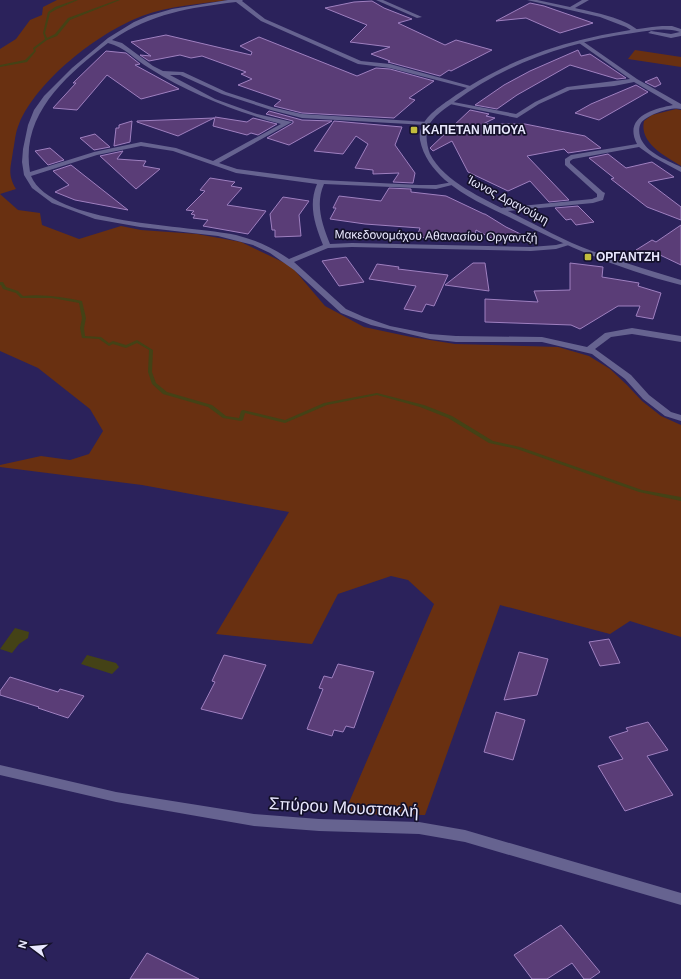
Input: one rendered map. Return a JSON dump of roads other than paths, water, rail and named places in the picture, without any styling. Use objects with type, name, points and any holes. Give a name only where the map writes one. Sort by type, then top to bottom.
[{"type":"street","points":[[236,0],[263,20],[286,32],[360,63],[390,66],[471,87]]},
{"type":"street","points":[[240,0],[191,7],[150,17],[135,24],[108,41],[81,63],[53,90],[34,116],[27,143],[26,155],[27,175],[32,184],[48,198],[72,210],[106,219],[143,226],[198,231],[248,241],[290,261],[333,303],[347,314],[387,328],[454,339],[535,339],[595,352],[628,377],[646,397],[668,414],[681,418]]},
{"type":"street","points":[[379,0],[419,17]]},
{"type":"street","points":[[530,0],[614,20],[630,26],[636,31]]},
{"type":"street","points":[[570,10],[586,0]]},
{"type":"street","points":[[663,30],[681,22]]},
{"type":"street","points":[[663,30],[671,36],[681,38]]},
{"type":"street","points":[[163,73],[181,73],[231,95],[302,116],[426,123],[448,103],[471,87],[503,69],[525,59],[565,45],[636,31],[681,30]]},
{"type":"street","points":[[671,36],[681,34]]},
{"type":"street","points":[[108,41],[120,44],[147,64],[223,104],[285,123]]},
{"type":"street","points":[[581,42],[635,80],[680,106]]},
{"type":"street","points":[[448,103],[517,116],[537,103],[570,88],[614,84],[635,80]]},
{"type":"street","points":[[680,106],[652,113],[639,122],[636,126],[636,134],[640,145],[681,170]]},
{"type":"street","points":[[214,163],[285,123],[302,116]]},
{"type":"street","name":"Ίωνος Δραγούμη","points":[[426,123],[422,139],[427,152],[438,168],[454,184],[568,244],[681,283]]},
{"type":"street","points":[[27,175],[96,153],[140,144],[174,149],[236,171],[321,182],[429,187],[454,184]]},
{"type":"street","points":[[501,210],[593,201],[600,198],[601,193],[567,164],[567,160],[570,157],[640,145]]},
{"type":"street","name":"Μακεδονομάχου Αθανασίου Οργαντζή","points":[[321,182],[316,191],[316,218],[327,246]]},
{"type":"street","name":"Μακεδονομάχου Αθανασίου Οργαντζή","points":[[290,261],[327,246],[531,249],[556,247],[568,244]]},
{"type":"street","points":[[589,350],[608,335],[632,331],[681,339]]},
{"type":"street","name":"Σπύρου Μουστακλή","points":[[0,770],[116,797],[254,820],[319,825],[418,828],[465,836],[681,899]]},
{"type":"waterway","points":[[46,39],[44,33],[49,13],[56,8],[77,0]]},
{"type":"waterway","points":[[46,39],[56,35],[69,19],[119,0]]},
{"type":"waterway","points":[[0,66],[26,61],[35,51],[34,49],[46,39]]},
{"type":"waterway","points":[[0,284],[2,283],[4,288],[17,292],[22,297],[52,297],[81,302],[84,318],[82,328],[83,337],[100,338],[109,345],[113,342],[126,347],[137,341],[151,350],[150,372],[154,384],[165,393],[210,406],[225,417],[241,420],[243,411],[285,422],[326,404],[377,394],[422,406],[450,417],[491,442],[518,448],[641,491],[681,499]]},
{"type":"place","name":"ΚΑΠΕΤΑΝ ΜΠΟΥΑ","points":[[414,130]]},
{"type":"place","name":"ΟΡΓΑΝΤΖΗ","points":[[588,257]]}]
